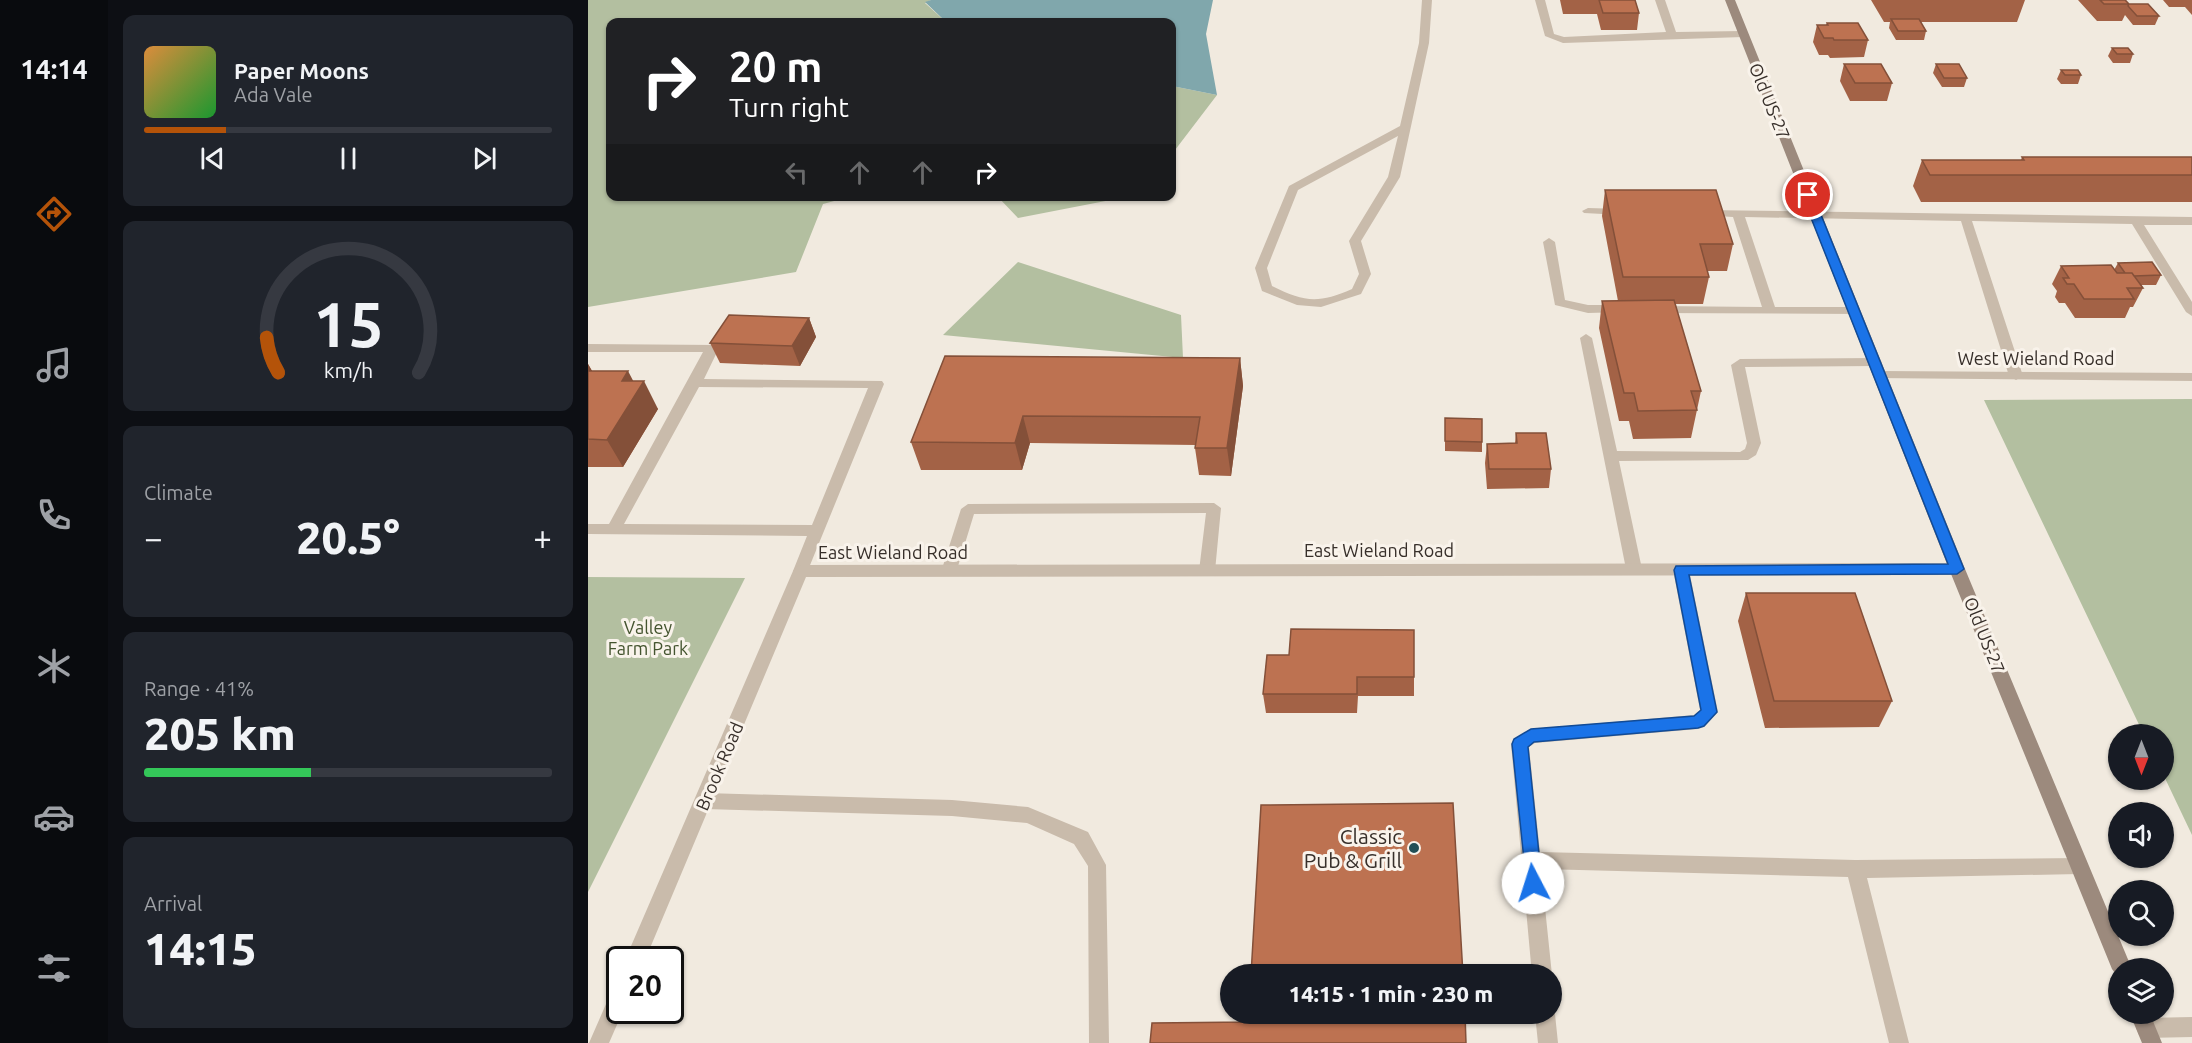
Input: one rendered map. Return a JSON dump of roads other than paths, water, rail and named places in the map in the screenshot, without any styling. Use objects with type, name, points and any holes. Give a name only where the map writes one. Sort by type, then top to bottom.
[{"type":"main road","name":"Old US-27","points":[[1730,0],[1957,569],[2117,958]]},
{"type":"street","points":[[1406,127],[1293,188],[1261,268],[1266,288],[1295,303],[1330,304],[1357,291],[1365,274],[1355,241],[1394,177],[1406,127],[1424,43],[1427,0]]},
{"type":"street","points":[[1540,0],[1550,36],[1556,38],[1595,40],[1672,35],[1743,34]]},
{"type":"street","points":[[1660,0],[1672,35]]},
{"type":"street","points":[[1588,212],[1634,212]]},
{"type":"street","points":[[1692,213],[2192,221]]},
{"type":"street","points":[[1738,214],[1770,311]]},
{"type":"street","points":[[1965,217],[2016,376]]},
{"type":"street","points":[[2136,221],[2192,312]]},
{"type":"street","points":[[1549,242],[1559,302],[1588,309],[1854,311]]},
{"type":"street","points":[[1586,338],[1634,569]]},
{"type":"street","points":[[588,348],[712,348],[614,529]]},
{"type":"street","name":"West Wieland Road","points":[[1611,456],[1743,457],[1751,452],[1754,443],[1738,365],[1745,362],[2016,376],[2192,377]]},
{"type":"street","name":"Brook Road","points":[[641,946],[705,801],[877,384],[695,383]]},
{"type":"street","points":[[950,572],[968,509],[1214,508],[1207,571]]},
{"type":"street","points":[[588,529],[816,531]]},
{"type":"street","name":"East Wieland Road","points":[[801,571],[1957,569]]},
{"type":"street","points":[[1541,964],[1520,744],[1531,736],[1698,722],[1709,712],[1681,570]]},
{"type":"street","points":[[705,801],[952,808],[1028,815],[1081,838],[1097,865],[1099,1043]]},
{"type":"street","points":[[1531,860],[1855,869],[2079,866]]},
{"type":"street","points":[[1855,869],[1899,1043]]},
{"type":"street","points":[[598,1043],[607,1024]]},
{"type":"street","points":[[1546,1024],[1548,1043]]},
{"type":"street","points":[[2146,1028],[2192,1027]]},
{"type":"water","points":[[931,0],[1213,0],[1206,34],[1217,95],[1176,87],[1176,18],[942,18],[925,2]]},
{"type":"place","name":"Classic Pub & Grill","points":[[1414,848]]},
{"type":"park label","name":"Valley Farm Park","points":[[648,637]]}]
